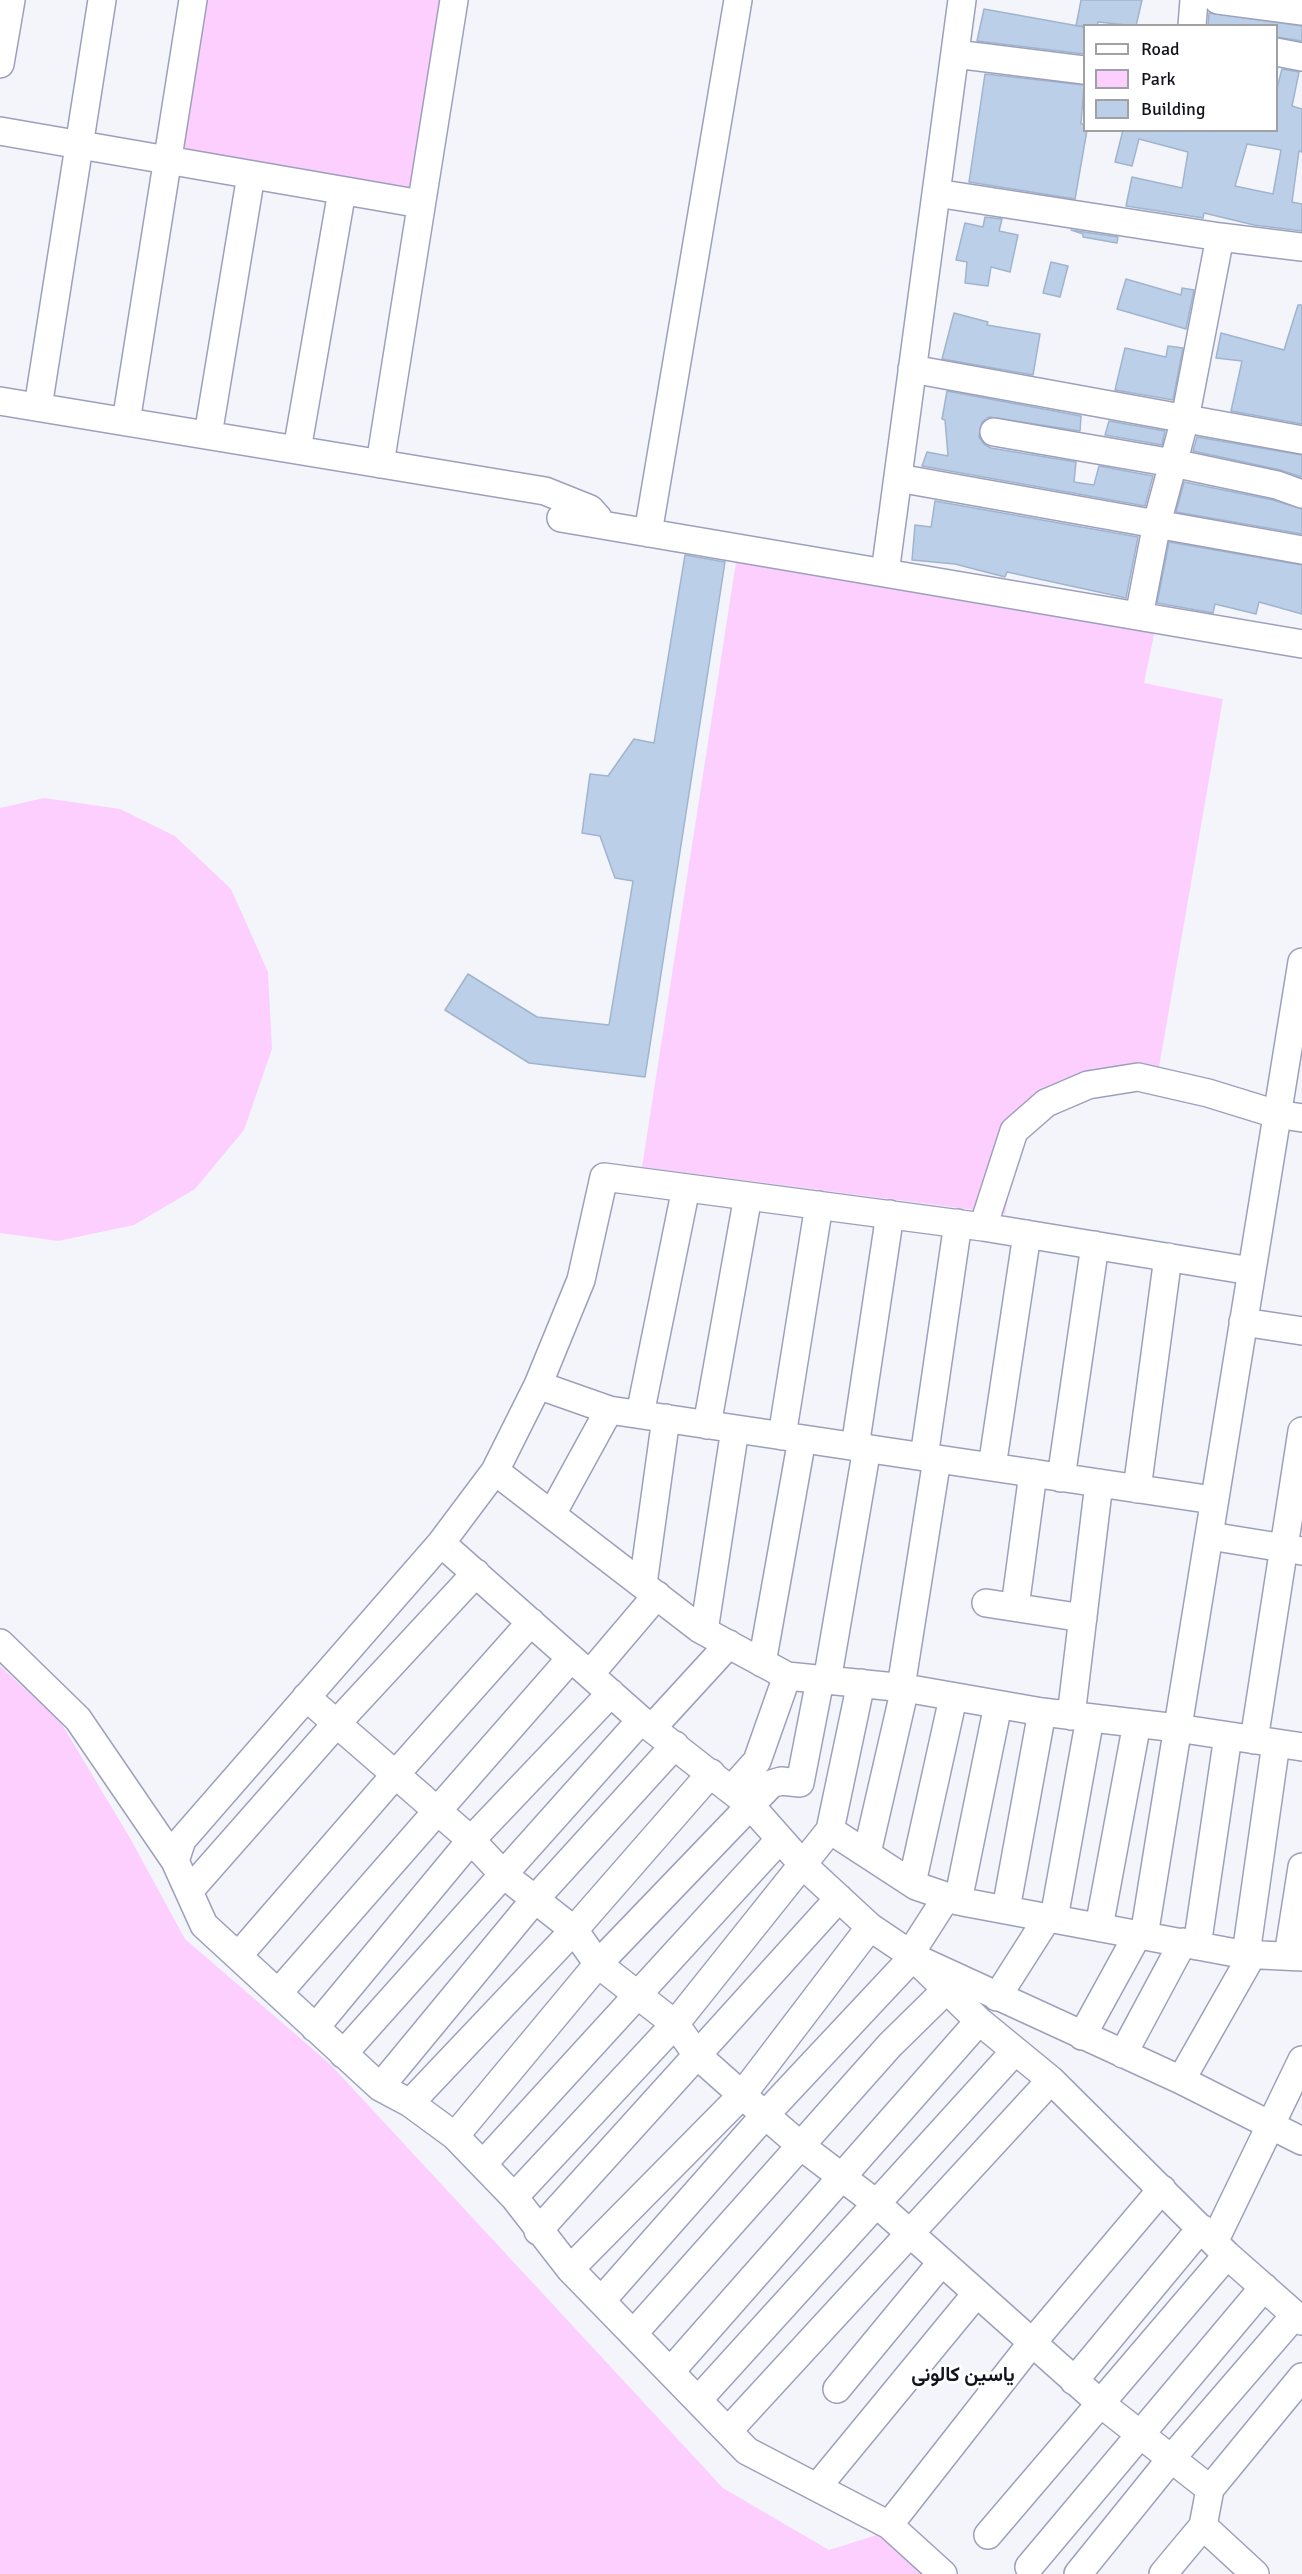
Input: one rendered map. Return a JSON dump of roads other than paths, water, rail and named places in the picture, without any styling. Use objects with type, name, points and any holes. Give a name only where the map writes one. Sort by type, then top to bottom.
[{"type":"street","points":[[0,64],[11,0]]},
{"type":"street","points":[[38,407],[102,0]]},
{"type":"street","points":[[126,422],[193,0]]},
{"type":"street","points":[[380,464],[454,0]]},
{"type":"street","points":[[648,532],[738,0]]},
{"type":"street","points":[[885,573],[962,0]]},
{"type":"street","points":[[1192,24],[1194,0]]},
{"type":"street","points":[[1218,0],[1302,11]]},
{"type":"street","points":[[1278,52],[1302,57]]},
{"type":"street","points":[[955,54],[1083,70]]},
{"type":"street","points":[[0,131],[421,204]]},
{"type":"street","points":[[208,435],[251,175]]},
{"type":"street","points":[[297,450],[342,191]]},
{"type":"street","points":[[936,193],[1220,237],[1302,247]]},
{"type":"street","points":[[1139,616],[1157,523],[1185,419],[1220,237]]},
{"type":"street","points":[[912,369],[1302,440]]},
{"type":"street","points":[[0,401],[545,491],[590,509],[604,525]]},
{"type":"street","points":[[994,432],[1173,463],[1277,485],[1302,494]]},
{"type":"street","points":[[898,478],[1302,550]]},
{"type":"street","points":[[561,518],[1302,644]]},
{"type":"street","points":[[1082,2036],[1141,1935],[1210,1536],[1213,1500],[1251,1271],[1289,1116],[1302,962]]},
{"type":"street","points":[[867,1853],[903,1688],[931,1458],[970,1225],[1014,1131],[1046,1103],[1088,1085],[1138,1077],[1208,1093],[1289,1116]]},
{"type":"street","points":[[175,1862],[182,1840],[441,1543],[495,1471],[538,1385],[581,1280],[604,1177],[970,1225],[1251,1271]]},
{"type":"street","points":[[639,1414],[686,1188]]},
{"type":"street","points":[[707,1425],[748,1196]]},
{"type":"street","points":[[762,1663],[792,1437],[819,1205]]},
{"type":"street","points":[[455,2136],[598,1964],[731,1789],[781,1781],[800,1783],[803,1779],[824,1680],[861,1448],[890,1214]]},
{"type":"street","points":[[992,1467],[1027,1234]]},
{"type":"street","points":[[1061,1478],[1095,1245]]},
{"type":"street","points":[[1137,1489],[1168,1257]]},
{"type":"street","points":[[1243,1322],[1302,1331]]},
{"type":"street","points":[[538,1385],[609,1410],[1213,1500]]},
{"type":"street","points":[[552,1514],[609,1410]]},
{"type":"street","points":[[278,1993],[436,1812],[580,1666],[650,1590],[666,1419]]},
{"type":"street","points":[[704,1631],[735,1429]]},
{"type":"street","points":[[1181,2080],[1249,1954],[1277,1743],[1302,1431]]},
{"type":"street","points":[[495,1471],[704,1631],[787,1676],[903,1688],[1042,1712],[1277,1743]]},
{"type":"street","points":[[1015,1607],[1033,1473]]},
{"type":"street","points":[[997,1997],[1051,1918],[1080,1717],[1083,1618],[1100,1483]]},
{"type":"street","points":[[1210,1536],[1292,1550]]},
{"type":"street","points":[[441,1543],[647,1724],[731,1789],[804,1866],[870,1927],[911,1955],[997,1997],[1181,2080],[1302,2141]]},
{"type":"street","points":[[189,1891],[336,1724],[476,1573]]},
{"type":"street","points":[[986,1602],[1083,1618]]},
{"type":"street","points":[[238,1956],[531,1622]]},
{"type":"street","points":[[0,1643],[78,1719],[175,1862],[204,1925],[380,2087],[410,2103],[455,2136],[514,2197],[538,2231],[570,2269],[747,2451],[889,2525],[943,2574]]},
{"type":"street","points":[[343,2054],[504,1875],[647,1724],[729,1644]]},
{"type":"street","points":[[410,2103],[574,1930],[731,1789],[757,1761],[787,1676]]},
{"type":"street","points":[[514,2197],[675,2024],[804,1866],[830,1830],[861,1683]]},
{"type":"street","points":[[315,2028],[471,1840],[611,1693]]},
{"type":"street","points":[[306,1697],[394,1776],[471,1840],[504,1875],[574,1930],[598,1964],[675,2024],[698,2056],[742,2095],[801,2146],[842,2175],[877,2204],[1031,2344],[1100,2403],[1210,2489]]},
{"type":"street","points":[[912,1883],[953,1698]]},
{"type":"street","points":[[601,2301],[765,2115],[911,1955],[952,1899],[998,1705]]},
{"type":"street","points":[[1006,1909],[1042,1712]]},
{"type":"street","points":[[1099,1927],[1137,1723]]},
{"type":"street","points":[[1123,2054],[1190,1944],[1228,1736]]},
{"type":"street","points":[[380,2087],[536,1898],[675,1745]]},
{"type":"street","points":[[830,1830],[912,1883],[952,1899],[1249,1954],[1295,1957],[1302,1867]]},
{"type":"street","points":[[483,2164],[780,1839]]},
{"type":"street","points":[[538,2231],[839,1898]]},
{"type":"street","points":[[570,2269],[742,2095],[870,1927]]},
{"type":"street","points":[[911,1955],[979,2020],[1051,2080],[1214,2241],[1299,2318],[1170,2460],[1078,2574]]},
{"type":"street","points":[[633,2334],[890,2045],[946,1990]]},
{"type":"street","points":[[670,2372],[979,2020]]},
{"type":"street","points":[[698,2400],[1015,2051]]},
{"type":"street","points":[[988,2535],[1100,2403],[1214,2241],[1272,2126],[1302,2060]]},
{"type":"street","points":[[728,2431],[1051,2080]]},
{"type":"street","points":[[889,2525],[1031,2344],[1162,2188]]},
{"type":"street","points":[[1074,2381],[1214,2241]]},
{"type":"street","points":[[837,2389],[941,2263]]},
{"type":"street","points":[[1029,2567],[1138,2434],[1264,2288]]},
{"type":"street","points":[[818,2486],[976,2294]]},
{"type":"street","points":[[1163,2574],[1203,2526],[1210,2489],[1302,2377]]},
{"type":"street","points":[[1203,2526],[1255,2574]]},
{"type":"district","name":"یاسین کالونی","points":[[963,2376]]}]
